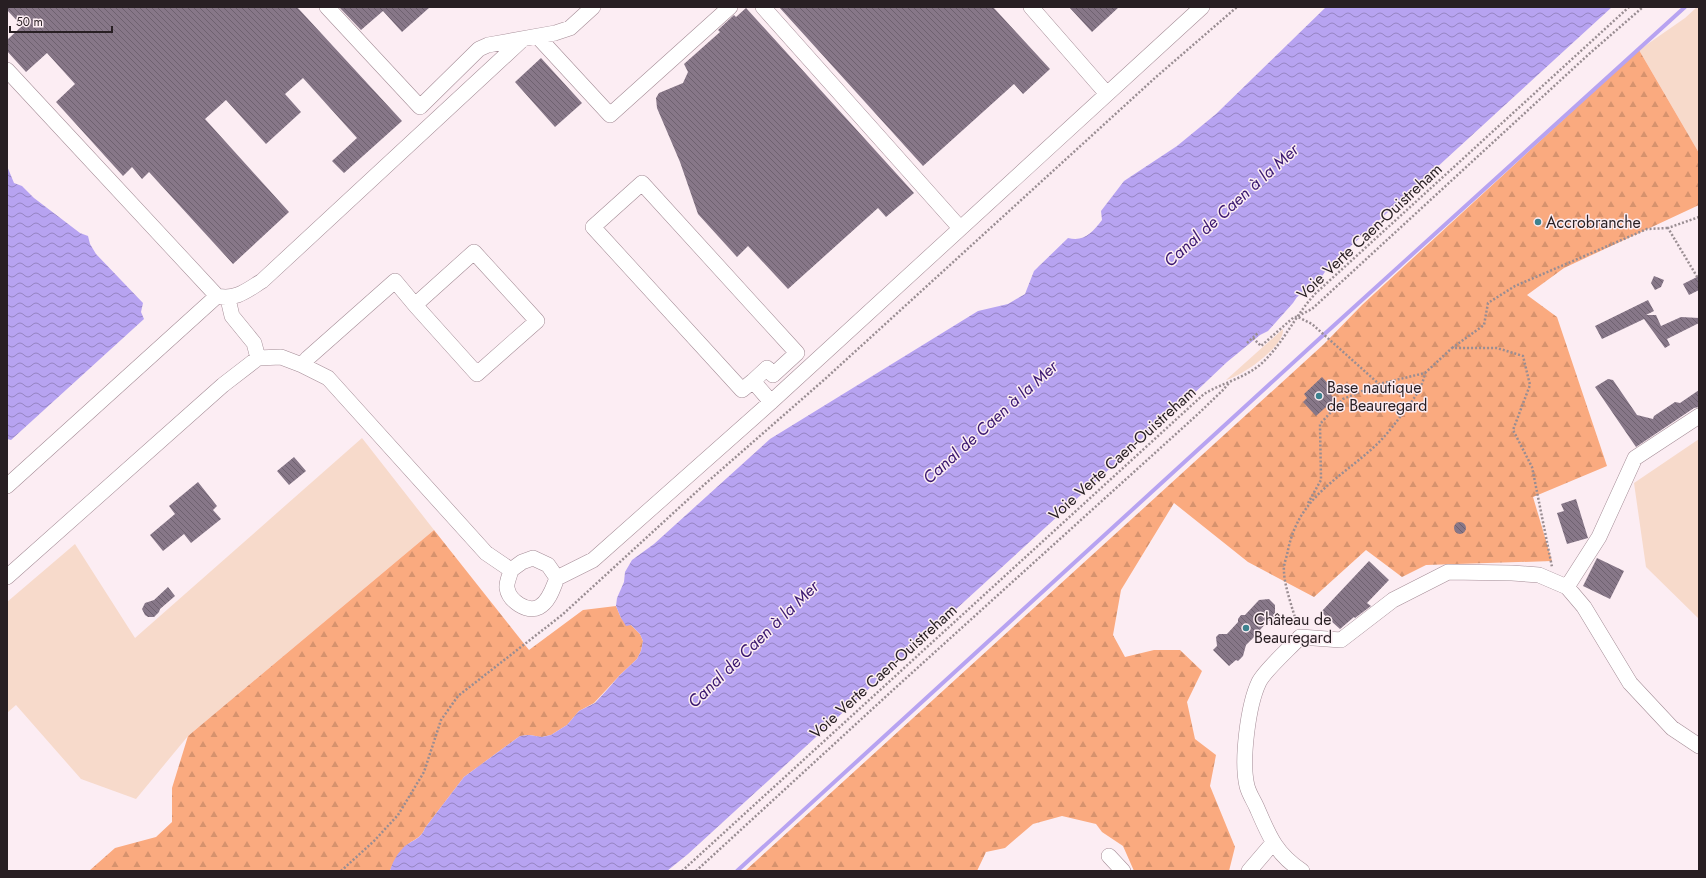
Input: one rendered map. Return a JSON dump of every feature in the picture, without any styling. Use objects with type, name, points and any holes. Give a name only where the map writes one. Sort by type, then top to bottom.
[{"type":"street","points":[[327,7],[420,107],[479,49],[488,45],[555,34],[570,28],[593,7]]},
{"type":"street","points":[[538,37],[610,115],[730,7]]},
{"type":"street","points":[[763,7],[960,228]]},
{"type":"street","points":[[1031,7],[1107,94]]},
{"type":"street","points":[[557,578],[548,565],[533,558],[522,562],[511,570],[507,588],[514,601],[528,608],[539,607],[551,595],[557,578],[593,560],[771,402],[1202,7]]},
{"type":"street","points":[[7,486],[222,297],[241,293],[262,281],[522,40]]},
{"type":"street","points":[[7,70],[222,297],[232,316],[254,343],[258,358]]},
{"type":"street","points":[[642,183],[797,353],[773,375],[767,368],[752,381],[742,390],[593,227],[642,183]]},
{"type":"street","points":[[302,365],[308,358],[395,282],[414,305],[477,374],[536,321],[474,252],[414,305]]},
{"type":"street","points":[[7,577],[223,385],[258,358],[281,357],[302,365],[328,378],[486,553],[511,570]]},
{"type":"street","points":[[752,381],[771,402]]},
{"type":"street","points":[[1562,585],[1599,537],[1635,458],[1699,416]]},
{"type":"street","points":[[1302,871],[1290,863],[1273,843],[1247,786],[1245,755],[1248,720],[1252,698],[1260,680],[1300,637],[1341,640],[1393,600],[1448,572],[1539,575],[1562,585],[1584,607],[1630,683],[1672,728],[1699,746]]},
{"type":"street","points":[[1249,871],[1273,843]]},
{"type":"street","points":[[1109,856],[1123,871]]},
{"type":"path","points":[[341,871],[374,841],[398,815],[424,772],[442,720],[458,696],[562,615],[705,484],[825,379],[1150,82],[1237,7]]},
{"type":"path","name":"Voie Verte Caen-Ouistreham","points":[[682,871],[1204,394],[1251,372],[1269,356],[1284,339],[1298,316],[1316,293],[1629,7]]},
{"type":"path","points":[[1253,338],[1261,346],[1294,317],[1312,309],[1589,54],[1643,7]]},
{"type":"path","points":[[1300,637],[1283,570],[1290,540],[1306,506],[1321,480],[1320,424],[1343,399],[1379,384],[1425,373],[1452,348],[1484,326],[1488,303],[1515,286],[1647,229],[1668,228],[1699,217]]},
{"type":"path","points":[[1668,228],[1699,280]]},
{"type":"path","points":[[1298,316],[1312,324],[1379,384]]},
{"type":"path","points":[[1247,343],[1259,332]]},
{"type":"path","points":[[1452,348],[1497,348],[1523,356],[1530,385],[1513,430],[1532,466],[1562,585]]},
{"type":"path","points":[[1306,506],[1334,479],[1374,447],[1384,436],[1418,394],[1423,384],[1425,373]]},
{"type":"path","points":[[696,871],[893,690],[1198,414],[1223,390],[1229,382]]},
{"type":"shaded area","points":[[1697,7],[1699,7],[1699,153],[1639,50],[1685,18]]},
{"type":"shaded area","points":[[1283,329],[1282,336],[1270,352],[1242,373],[1226,380]]},
{"type":"shaded area","points":[[362,438],[434,530],[188,736],[136,799],[81,779],[16,705],[7,713],[7,602],[75,544],[135,638]]},
{"type":"shaded area","points":[[1699,439],[1699,619],[1646,567],[1634,483]]},
{"type":"green space","points":[[1639,50],[1699,153],[1699,205],[1564,268],[1527,295],[1557,317],[1607,466],[1533,497],[1552,561],[1426,565],[1402,577],[1366,550],[1314,597],[1248,562],[1174,503],[1121,590],[1113,635],[1125,657],[1154,650],[1180,650],[1202,671],[1187,702],[1195,739],[1216,755],[1210,786],[1235,847],[1229,871],[1134,871],[1123,846],[1102,832],[1096,824],[1062,816],[1033,824],[1005,848],[986,852],[977,871],[745,871],[1324,344],[1362,305]]},
{"type":"green space","points":[[434,530],[529,650],[583,610],[616,606],[621,618],[640,634],[643,641],[641,651],[637,659],[594,703],[579,711],[567,725],[551,735],[542,737],[529,735],[520,736],[464,777],[423,832],[401,852],[390,871],[89,871],[115,848],[156,837],[172,822],[172,788],[188,736]]},
{"type":"water","name":"Canal de Caen à la Mer","points":[[1326,7],[1612,7],[1329,266],[1316,285],[1297,297],[1268,331],[1260,335],[1227,362],[1189,398],[1162,419],[1128,452],[688,854],[667,871],[390,871],[393,862],[399,853],[406,845],[416,840],[421,835],[464,777],[520,736],[529,735],[542,737],[551,735],[567,725],[579,711],[595,703],[620,675],[637,659],[641,651],[643,641],[640,634],[631,625],[626,626],[616,606],[617,598],[624,582],[625,572],[632,560],[654,544],[770,439],[978,311],[1008,304],[1025,294],[1034,271],[1068,238],[1079,239],[1095,229],[1102,220],[1101,211],[1124,181],[1177,146],[1216,114]]},
{"type":"water","points":[[7,166],[14,183],[22,186],[34,198],[80,233],[88,236],[90,244],[96,254],[143,303],[141,312],[144,319],[11,440],[7,439]]},
{"type":"building","points":[[7,7],[297,7],[402,121],[344,173],[332,161],[357,138],[303,78],[285,94],[301,112],[266,144],[226,100],[205,119],[289,212],[233,264],[149,172],[142,179],[132,167],[123,176],[56,102],[75,84],[47,53],[26,72],[7,51],[7,40],[22,26],[7,10]]},
{"type":"building","points":[[339,7],[430,7],[402,32],[383,11],[361,30]]},
{"type":"building","points":[[779,7],[993,7],[1050,69],[1023,94],[1014,84],[923,166]]},
{"type":"building","points":[[1069,7],[1119,7],[1092,32]]},
{"type":"building","points":[[746,8],[914,193],[886,217],[878,208],[788,289],[748,246],[737,257],[698,214],[680,162],[657,108],[656,98],[659,93],[683,83],[688,72],[684,64],[720,32],[718,30],[734,15],[736,17]]},
{"type":"building","points":[[541,58],[582,103],[555,127],[515,82]]},
{"type":"building","points":[[1654,276],[1664,280],[1661,287],[1655,290],[1651,283]]},
{"type":"building","points":[[1699,276],[1699,290],[1689,295],[1683,284]]},
{"type":"building","points":[[1648,300],[1654,311],[1646,315],[1656,315],[1661,326],[1681,317],[1699,318],[1699,323],[1667,339],[1670,345],[1665,348],[1644,319],[1602,339],[1595,326]]},
{"type":"building","name":"Base nautique de Beauregard","points":[[1322,377],[1335,391],[1331,395],[1335,399],[1316,416],[1303,402],[1307,398],[1304,394]]},
{"type":"building","points":[[1608,379],[1613,380],[1637,415],[1653,419],[1654,416],[1675,402],[1680,403],[1699,390],[1699,407],[1694,408],[1636,447],[1595,387]]},
{"type":"building","points":[[294,457],[306,471],[289,485],[277,471]]},
{"type":"building","points":[[198,482],[217,506],[213,510],[221,519],[191,543],[184,534],[163,551],[150,535],[175,514],[169,506]]},
{"type":"building","points":[[1576,499],[1588,538],[1567,544],[1557,513],[1564,511],[1561,504]]},
{"type":"building","points":[[1458,522],[1462,522],[1466,528],[1462,534],[1458,534],[1454,530],[1454,526]]},
{"type":"building","points":[[1597,558],[1624,571],[1610,599],[1583,586]]},
{"type":"building","points":[[1369,561],[1389,580],[1367,603],[1371,606],[1355,618],[1354,617],[1340,629],[1321,612]]},
{"type":"building","points":[[168,587],[175,596],[160,609],[154,617],[148,617],[145,615],[142,609],[145,603],[154,600]]},
{"type":"building","name":"Château de Beauregard","points":[[1269,599],[1275,605],[1275,621],[1268,621],[1259,631],[1259,636],[1255,636],[1246,645],[1243,656],[1229,666],[1213,650],[1217,646],[1216,637],[1219,634],[1227,634],[1238,622],[1241,615],[1245,615],[1259,600]]},
{"type":"waterway","points":[[737,871],[1685,7]]},
{"type":"place","name":"Accrobranche","points":[[1538,222]]},
{"type":"place","name":"Base nautique de Beauregard","points":[[1319,396]]},
{"type":"place","name":"Château de Beauregard","points":[[1246,628]]}]
